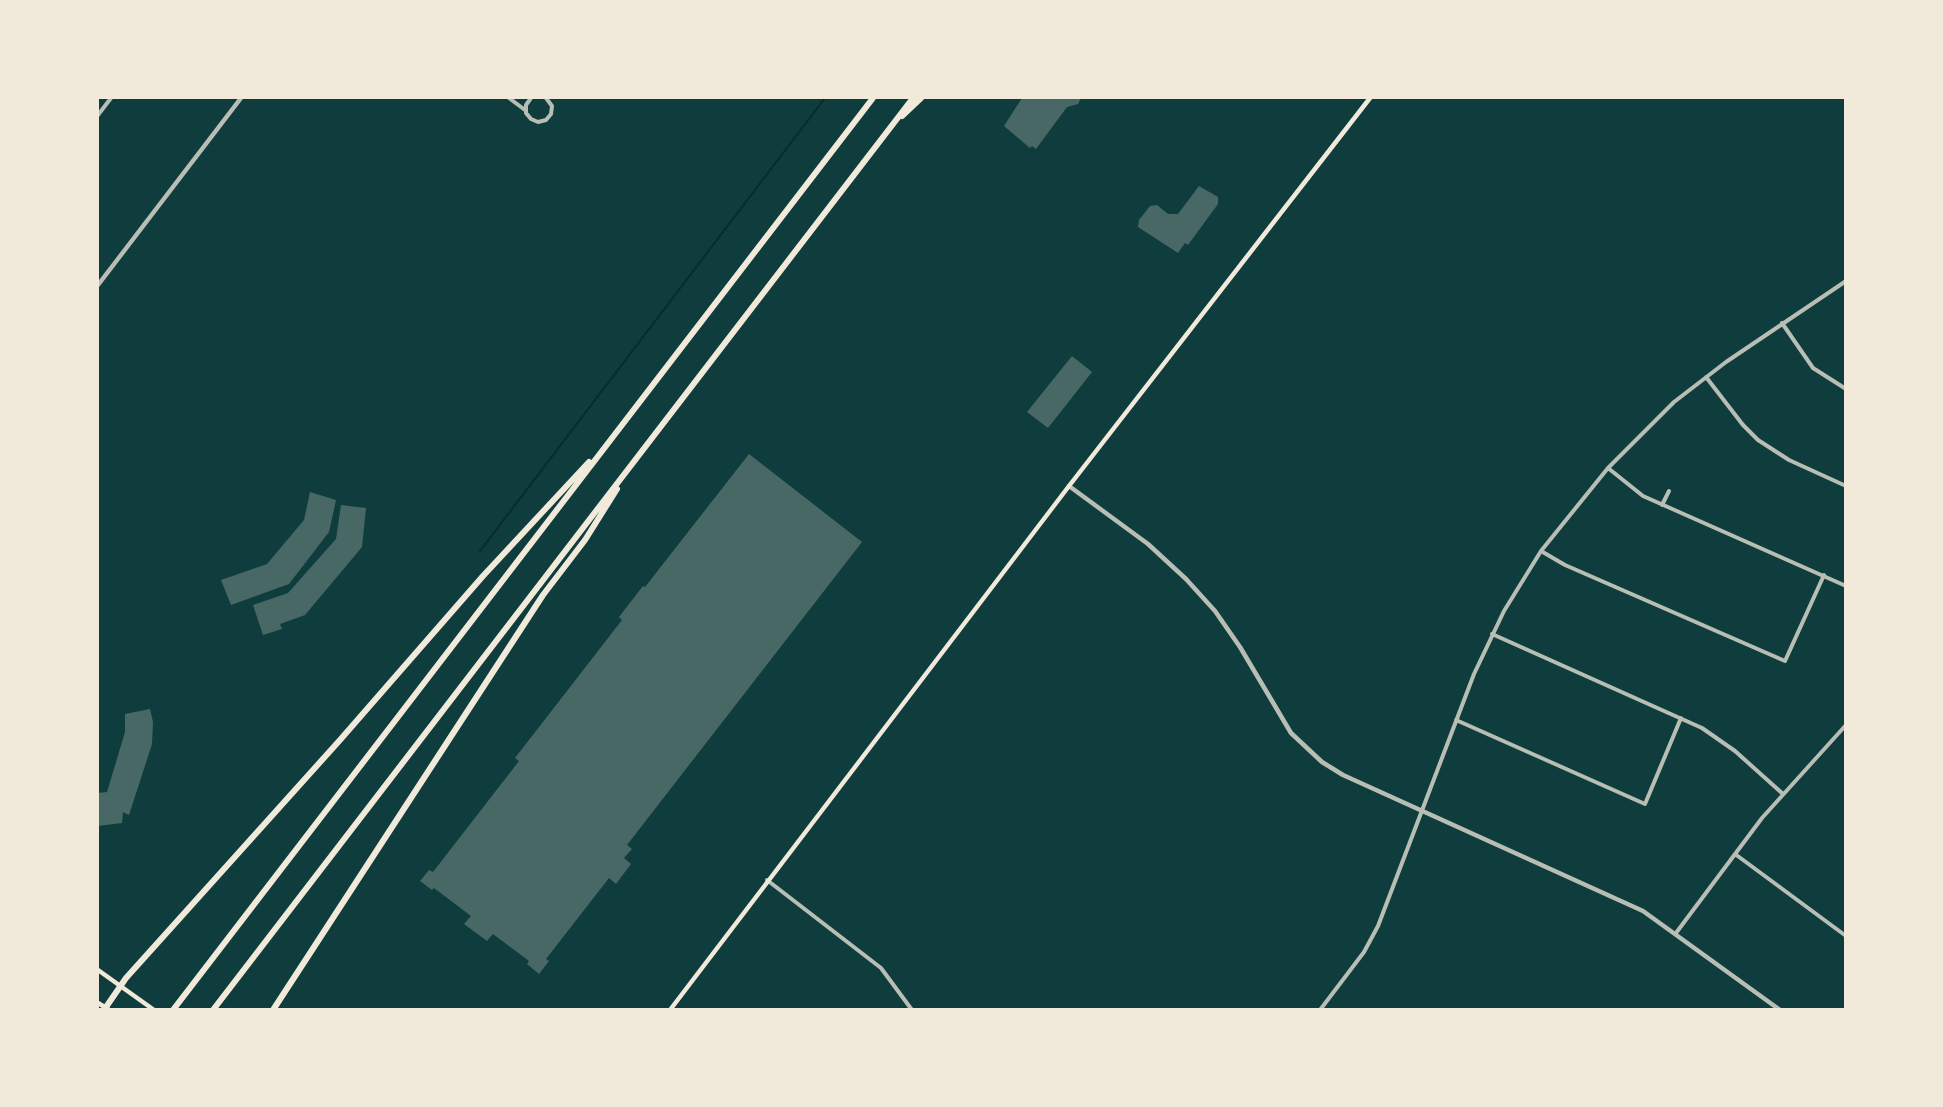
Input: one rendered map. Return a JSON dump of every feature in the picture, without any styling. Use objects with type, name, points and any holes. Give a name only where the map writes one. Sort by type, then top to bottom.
[{"type":"highway","points":[[173,1008],[872,98]]},
{"type":"highway","points":[[213,1010],[912,98]]},
{"type":"highway","points":[[883,136],[921,98]]},
{"type":"highway","points":[[106,1009],[121,987],[483,576],[610,440]]},
{"type":"highway","points":[[273,1010],[531,614],[585,540],[636,458]]},
{"type":"main road","points":[[670,1010],[1069,486],[1370,98]]},
{"type":"main road","points":[[98,970],[154,1010]]},
{"type":"main road","points":[[98,1003],[106,1009]]},
{"type":"street","points":[[98,115],[111,98]]},
{"type":"street","points":[[98,285],[241,98]]},
{"type":"street","points":[[509,98],[525,110],[531,119],[542,121],[551,114],[550,100],[546,98]]},
{"type":"street","points":[[525,110],[529,98]]},
{"type":"street","points":[[1320,1010],[1372,939],[1456,720],[1492,634],[1541,551],[1608,468],[1656,418],[1706,377],[1845,281]]},
{"type":"street","points":[[1782,323],[1813,368],[1845,389]]},
{"type":"street","points":[[1706,377],[1743,425],[1758,440],[1789,460],[1845,486]]},
{"type":"street","points":[[1608,468],[1636,491],[1662,505],[1845,586]]},
{"type":"street","points":[[1069,486],[1148,544],[1186,579],[1228,628],[1284,722],[1301,744],[1343,775],[1608,893],[1676,933],[1780,1010]]},
{"type":"street","points":[[1662,505],[1669,491]]},
{"type":"street","points":[[1541,551],[1565,565],[1785,661],[1824,575]]},
{"type":"street","points":[[1492,634],[1681,718],[1719,739],[1783,794]]},
{"type":"street","points":[[1456,720],[1645,804],[1681,718]]},
{"type":"street","points":[[1676,933],[1783,794],[1845,725]]},
{"type":"street","points":[[1735,854],[1845,936]]},
{"type":"street","points":[[767,880],[868,957],[892,981],[912,1010]]},
{"type":"building","points":[[1022,98],[1081,98],[1078,104],[1067,107],[1036,149],[1032,146],[1030,148],[1004,126]]},
{"type":"building","points":[[1199,186],[1218,197],[1218,204],[1188,245],[1185,243],[1178,253],[1138,227],[1139,220],[1150,206],[1157,205],[1168,214],[1178,214]]},
{"type":"building","points":[[1072,356],[1092,372],[1048,428],[1027,412]]},
{"type":"building","points":[[749,454],[862,542],[627,845],[632,849],[624,858],[631,864],[616,884],[609,878],[546,959],[549,961],[539,974],[527,964],[529,961],[493,934],[487,941],[464,924],[471,916],[434,888],[432,890],[420,881],[429,870],[433,872],[519,761],[515,758],[622,620],[619,617]]},
{"type":"building","points":[[310,492],[336,500],[329,532],[289,584],[231,605],[221,580],[267,564],[304,520]]},
{"type":"building","points":[[341,505],[366,508],[362,547],[305,615],[280,624],[282,629],[263,635],[253,605],[288,593],[336,539]]},
{"type":"building","points":[[150,709],[153,722],[152,744],[129,815],[123,812],[122,823],[98,826],[98,793],[107,792],[125,732],[125,714]]},
{"type":"waterway","points":[[480,551],[825,98]]}]
